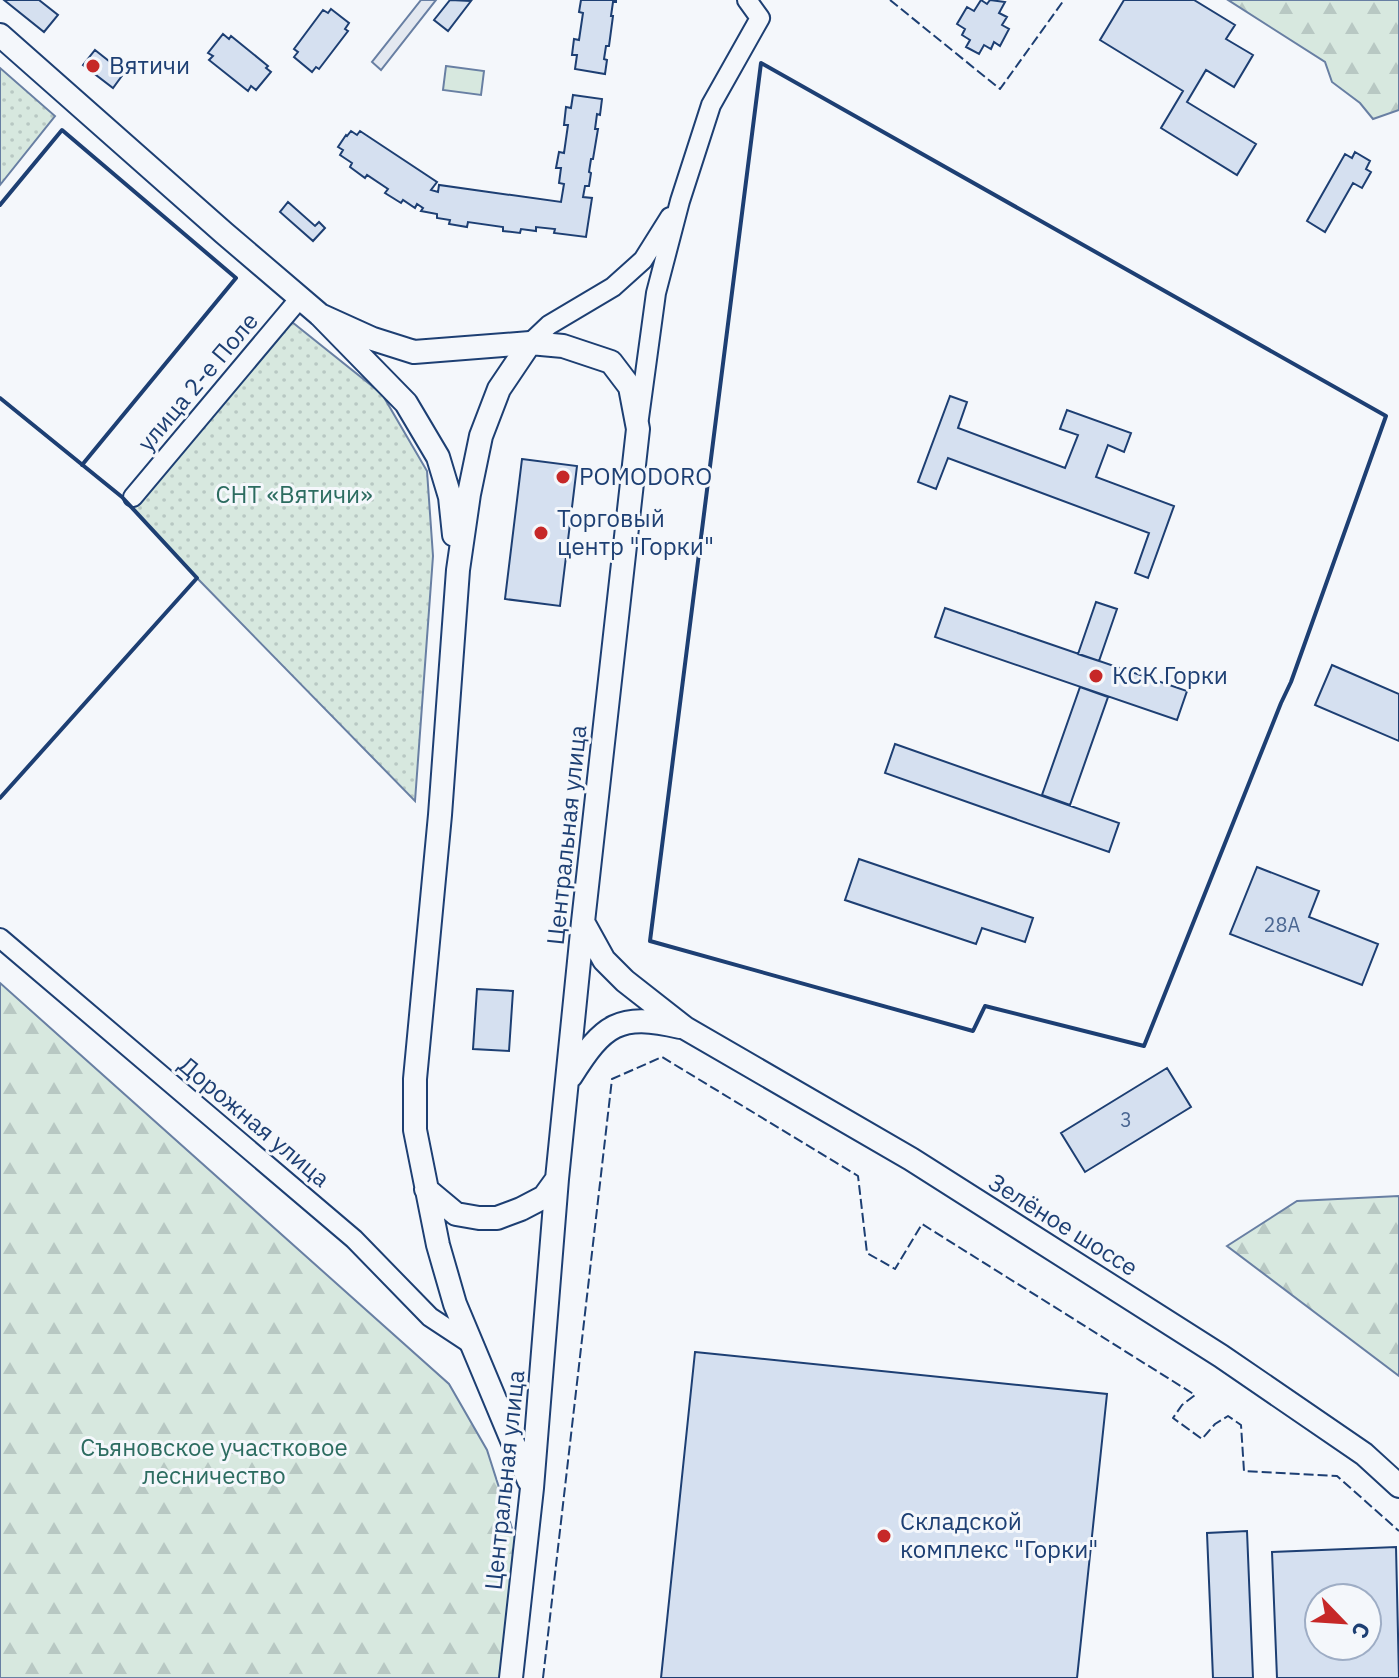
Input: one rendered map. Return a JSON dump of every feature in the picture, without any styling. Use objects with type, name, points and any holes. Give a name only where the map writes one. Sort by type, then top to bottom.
[{"type":"main road","points":[[3,43],[320,315],[406,403],[438,457],[450,497],[458,570]]},
{"type":"main road","points":[[320,315],[373,339],[414,352],[530,343],[563,346],[611,362],[630,387],[638,429]]},
{"type":"main road","points":[[530,343],[499,389],[481,436],[469,494],[458,570],[440,815],[415,1079],[415,1130],[438,1245],[455,1304],[532,1488]]},
{"type":"main road","name":"Центральная улица","points":[[511,1678],[532,1488],[557,1179],[583,922],[638,429]]},
{"type":"main road","points":[[583,922],[604,960],[625,981],[685,1028]]},
{"type":"main road","points":[[568,1080],[587,1051],[603,1034],[619,1025],[636,1020],[685,1028]]},
{"type":"main road","name":"Зелёное шоссе","points":[[685,1028],[911,1159],[1221,1356],[1364,1454],[1399,1486]]},
{"type":"main road","points":[[426,1189],[456,1214],[497,1218],[544,1197],[557,1179]]},
{"type":"street","name":"Центральная улица","points":[[638,429],[656,293],[680,201],[711,105],[760,18],[747,0]]},
{"type":"street","points":[[530,343],[549,325],[613,287],[643,260],[680,201]]},
{"type":"street","name":"улица 2-е Поле","points":[[133,497],[300,298]]},
{"type":"street","name":"Дорожная улица","points":[[0,938],[354,1239],[430,1317],[474,1346]]},
{"type":"green space","points":[[1228,0],[1399,0],[1399,110],[1373,119],[1360,103],[1332,82],[1325,62]]},
{"type":"green space","points":[[446,66],[484,71],[481,95],[443,90]]},
{"type":"green space","points":[[0,68],[55,116],[0,185]]},
{"type":"green space","name":"СНТ «Вятичи»","points":[[282,314],[382,394],[427,471],[433,556],[415,801],[122,497]]},
{"type":"green space","name":"Съяновское участковое лесничество","points":[[0,983],[449,1384],[487,1450],[517,1544],[501,1678],[0,1678]]},
{"type":"green space","points":[[1399,1196],[1399,1376],[1227,1246],[1297,1201]]},
{"type":"shaded area","points":[[421,0],[436,0],[381,70],[372,62]]},
{"type":"building","points":[[4,0],[39,0],[58,15],[44,32]]},
{"type":"building","points":[[450,0],[471,1],[448,31],[434,20]]},
{"type":"building","points":[[581,0],[616,0],[613,2],[609,46],[606,46],[604,59],[607,60],[605,74],[575,69],[577,55],[572,55],[574,39],[579,40],[583,13],[579,12]]},
{"type":"building","points":[[981,0],[987,4],[990,0],[1005,2],[999,13],[1007,17],[1002,25],[1009,29],[1000,46],[994,42],[991,49],[984,45],[979,54],[966,47],[970,40],[962,35],[965,29],[957,24],[967,7],[974,11]]},
{"type":"building","points":[[1124,0],[1194,0],[1235,25],[1226,39],[1253,55],[1234,87],[1206,70],[1187,102],[1256,144],[1237,175],[1161,128],[1183,91],[1100,40]]},
{"type":"building","points":[[331,9],[349,23],[345,29],[348,31],[319,69],[316,67],[312,72],[294,57],[298,52],[294,49],[323,10],[328,13]]},
{"type":"building","points":[[223,34],[229,39],[231,36],[268,66],[266,68],[271,72],[256,90],[251,86],[248,91],[209,60],[213,56],[208,53]]},
{"type":"building","points":[[95,50],[124,73],[113,88],[83,65]]},
{"type":"building","points":[[573,95],[602,99],[600,115],[597,114],[595,129],[598,129],[589,186],[585,186],[583,197],[592,198],[586,237],[536,227],[536,231],[521,229],[520,233],[468,222],[467,227],[449,224],[450,220],[421,211],[423,208],[417,204],[415,208],[385,193],[388,189],[350,167],[352,163],[340,155],[343,150],[338,147],[351,131],[357,135],[360,131],[437,182],[431,190],[438,192],[439,185],[561,202],[564,184],[559,183],[561,168],[556,168],[559,152],[564,153],[568,125],[564,125],[566,107],[571,108]]},
{"type":"building","points":[[1355,152],[1370,161],[1366,169],[1371,172],[1362,188],[1353,183],[1325,232],[1307,221],[1345,154],[1352,158]]},
{"type":"building","points":[[288,202],[315,226],[319,222],[325,228],[313,241],[280,212]]},
{"type":"building","points":[[950,396],[967,402],[958,428],[1065,468],[1078,435],[1060,429],[1067,410],[1131,433],[1124,452],[1108,445],[1096,477],[1174,506],[1148,578],[1135,573],[1149,533],[948,458],[936,489],[918,482]]},
{"type":"building","name":"Торговый центр \"Горки\"","points":[[522,459],[577,466],[560,606],[505,599]]},
{"type":"building","points":[[1096,602],[1117,609],[1099,661],[1078,654]]},
{"type":"building","name":"КСК Горки","points":[[945,608],[1187,691],[1177,720],[935,637]]},
{"type":"building","points":[[1332,665],[1399,694],[1399,741],[1315,705]]},
{"type":"building","points":[[1080,687],[1108,697],[1070,805],[1042,795]]},
{"type":"building","points":[[895,744],[1119,823],[1109,852],[885,773]]},
{"type":"building","points":[[859,859],[1033,918],[1025,942],[982,928],[976,944],[845,900]]},
{"type":"building","points":[[1257,867],[1319,891],[1309,917],[1378,944],[1362,985],[1230,934]]},
{"type":"building","points":[[477,989],[513,991],[509,1051],[473,1049]]},
{"type":"building","points":[[1167,1068],[1191,1107],[1085,1172],[1061,1133]]},
{"type":"building","name":"Складской комплекс \"Горки\"","points":[[695,1352],[1107,1394],[1077,1678],[661,1678]]},
{"type":"building","points":[[1247,1531],[1253,1678],[1213,1678],[1207,1533]]},
{"type":"building","points":[[1396,1547],[1399,1678],[1277,1678],[1272,1552]]},
{"type":"fence","points":[[890,0],[1000,89],[1064,0]]},
{"type":"fence","points":[[543,1678],[612,1079],[662,1057],[858,1176],[867,1253],[895,1269],[922,1224],[1195,1395],[1182,1405],[1173,1418],[1202,1439],[1215,1424],[1228,1416],[1241,1425],[1244,1471],[1337,1476],[1399,1531]]},
{"type":"wall","points":[[761,63],[1386,416],[1291,682],[1144,1046],[985,1006],[973,1031],[650,941],[761,63]]},
{"type":"wall","points":[[0,205],[62,130],[236,278],[82,465]]},
{"type":"wall","points":[[0,398],[122,497],[197,578],[0,798]]},
{"type":"place","name":"Вятичи","points":[[93,66]]},
{"type":"place","name":"POMODORO","points":[[563,477]]},
{"type":"place","name":"Торговый центр \"Горки\"","points":[[541,533]]},
{"type":"place","name":"КСК Горки","points":[[1096,676]]},
{"type":"place","name":"Складской комплекс \"Горки\"","points":[[884,1536]]}]
